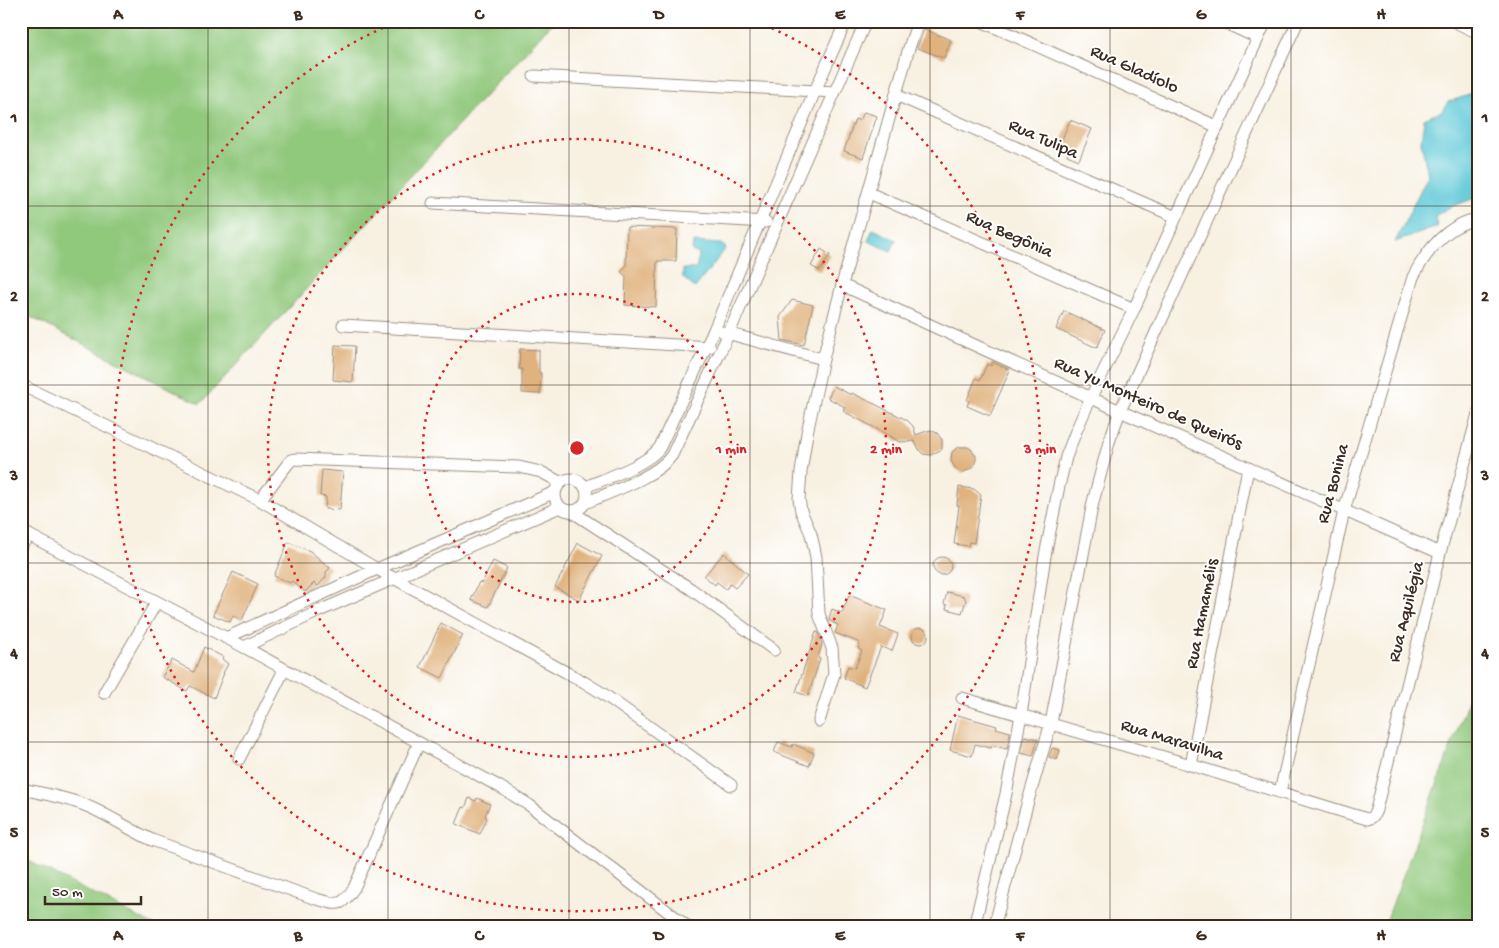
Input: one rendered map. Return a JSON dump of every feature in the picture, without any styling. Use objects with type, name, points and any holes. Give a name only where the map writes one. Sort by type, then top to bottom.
[{"type":"street","points":[[585,487],[647,459],[657,451],[714,330],[846,21]]},
{"type":"street","points":[[585,503],[654,471],[669,460],[728,334],[866,21]]},
{"type":"street","points":[[819,721],[834,674],[832,648],[819,614],[816,557],[811,534],[799,499],[801,472],[807,433],[823,359],[842,285],[918,21]]},
{"type":"street","name":"Rua Gladíolo","points":[[981,21],[1218,126]]},
{"type":"street","points":[[1221,21],[1258,38]]},
{"type":"street","points":[[974,927],[1006,794],[1022,715],[1044,556],[1059,486],[1071,443],[1266,21]]},
{"type":"street","points":[[994,927],[1051,723],[1093,502],[1109,442],[1120,412],[1298,21]]},
{"type":"street","points":[[1453,21],[1478,33]]},
{"type":"street","points":[[534,76],[835,92]]},
{"type":"street","name":"Rua Tulipa","points":[[896,95],[1176,217]]},
{"type":"street","name":"Rua Begônia","points":[[869,193],[1134,308]]},
{"type":"street","points":[[433,202],[760,220],[777,224]]},
{"type":"street","name":"Rua Bonina","points":[[1280,792],[1344,511],[1413,278],[1432,247],[1449,232],[1469,220],[1478,219]]},
{"type":"street","name":"Rua Yu Monteiro de Queirós","points":[[842,285],[1091,397],[1120,412],[1440,553]]},
{"type":"street","points":[[343,325],[706,346],[721,349]]},
{"type":"street","points":[[714,330],[823,359]]},
{"type":"street","points":[[21,384],[260,500],[377,569],[602,692],[731,785]]},
{"type":"street","name":"Rua Aquilégia","points":[[1371,818],[1376,810],[1440,553],[1478,414]]},
{"type":"street","points":[[260,500],[286,465],[295,459],[519,467],[541,472],[558,487]]},
{"type":"street","name":"Rua Hamamélis","points":[[1192,765],[1248,468]]},
{"type":"street","points":[[226,638],[558,487],[571,478],[577,479],[585,487],[587,498],[582,508],[566,509],[395,579],[319,611],[244,647]]},
{"type":"street","points":[[558,487],[556,503],[692,589],[774,650]]},
{"type":"street","points":[[21,546],[25,533],[156,603],[244,647],[500,787],[529,805],[688,927]]},
{"type":"street","points":[[104,693],[156,603]]},
{"type":"street","points":[[240,759],[284,670]]},
{"type":"street","name":"Rua Maravilha","points":[[962,698],[1192,765],[1367,819],[1371,818]]},
{"type":"street","points":[[21,789],[83,804],[152,840],[316,899],[338,904],[347,899],[354,888],[419,743]]},
{"type":"street","points":[[1006,794],[1028,801]]},
{"type":"green space","points":[[21,21],[554,21],[200,404],[21,312]]},
{"type":"green space","points":[[1478,674],[1478,927],[1384,927]]},
{"type":"green space","points":[[21,857],[157,927],[21,927]]},
{"type":"water","points":[[1478,92],[1478,197],[1450,207],[1435,216],[1437,227],[1395,242],[1428,175],[1421,142],[1424,119],[1442,111],[1448,102]]},
{"type":"water","points":[[873,229],[896,240],[891,251],[868,241]]},
{"type":"water","points":[[693,242],[721,244],[726,248],[695,288],[683,278],[683,269],[696,269],[699,254],[692,251]]},
{"type":"building","points":[[924,29],[951,40],[944,58],[917,48]]},
{"type":"building","points":[[864,112],[877,116],[863,158],[844,151],[855,119],[860,121]]},
{"type":"building","points":[[1070,120],[1092,129],[1079,160],[1067,155],[1070,148],[1060,144]]},
{"type":"building","points":[[627,227],[677,229],[676,261],[657,261],[656,307],[625,305],[626,276],[621,272],[626,266]]},
{"type":"building","points":[[821,249],[830,255],[820,271],[811,266]]},
{"type":"building","points":[[792,300],[813,305],[804,345],[782,340],[780,317]]},
{"type":"building","points":[[1064,311],[1105,330],[1097,348],[1056,329]]},
{"type":"building","points":[[335,345],[355,346],[353,382],[333,380]]},
{"type":"building","points":[[520,349],[539,350],[540,394],[522,393],[522,369],[519,369]]},
{"type":"building","points":[[992,362],[1010,370],[990,416],[967,406],[969,401],[967,400],[976,378],[980,380],[987,364],[991,366]]},
{"type":"building","points":[[834,386],[907,420],[913,426],[916,435],[930,430],[937,433],[942,440],[942,449],[931,455],[923,454],[914,441],[899,442],[843,411],[845,407],[828,398]]},
{"type":"building","points":[[959,447],[971,449],[976,456],[973,467],[962,473],[955,468],[951,461],[952,452]]},
{"type":"building","points":[[322,470],[343,472],[340,510],[325,509],[326,497],[320,496]]},
{"type":"building","points":[[959,487],[974,489],[981,495],[974,543],[969,542],[968,546],[954,544],[959,506],[957,505]]},
{"type":"building","points":[[288,542],[310,551],[330,568],[326,572],[326,577],[318,586],[314,583],[305,592],[292,581],[290,583],[274,576]]},
{"type":"building","points":[[578,543],[602,556],[579,600],[555,587]]},
{"type":"building","points":[[724,553],[748,574],[735,588],[730,584],[726,589],[717,582],[715,585],[704,576]]},
{"type":"building","points":[[938,557],[946,557],[951,562],[949,573],[938,575],[933,570],[933,562]]},
{"type":"building","points":[[493,561],[507,568],[488,607],[471,600],[479,582],[482,583]]},
{"type":"building","points":[[233,572],[258,584],[242,620],[233,616],[230,622],[213,615]]},
{"type":"building","points":[[947,592],[964,596],[966,600],[962,613],[946,609],[947,605],[944,604]]},
{"type":"building","points":[[849,595],[887,610],[880,627],[898,634],[892,651],[881,647],[865,687],[844,678],[848,666],[855,668],[862,651],[858,649],[860,643],[835,633],[838,625],[830,621],[829,618],[832,609],[842,613]]},
{"type":"building","points":[[441,623],[463,635],[442,678],[420,667]]},
{"type":"building","points":[[920,628],[926,630],[928,636],[926,642],[920,644],[914,642],[912,636],[914,630]]},
{"type":"building","points":[[816,632],[818,632],[822,644],[818,658],[820,659],[808,696],[796,692]]},
{"type":"building","points":[[204,647],[223,657],[222,659],[228,664],[214,698],[190,686],[187,691],[162,677],[172,660],[194,672]]},
{"type":"building","points":[[958,715],[997,726],[996,728],[1010,732],[1007,749],[992,745],[991,748],[975,744],[972,756],[950,750]]},
{"type":"building","points":[[1025,736],[1038,739],[1033,756],[1021,753]]},
{"type":"building","points":[[778,742],[792,747],[793,744],[814,753],[809,766],[774,752]]},
{"type":"building","points":[[1052,748],[1060,750],[1057,760],[1049,757]]},
{"type":"building","points":[[469,798],[476,801],[477,798],[490,804],[485,816],[487,818],[480,834],[456,824]]}]
